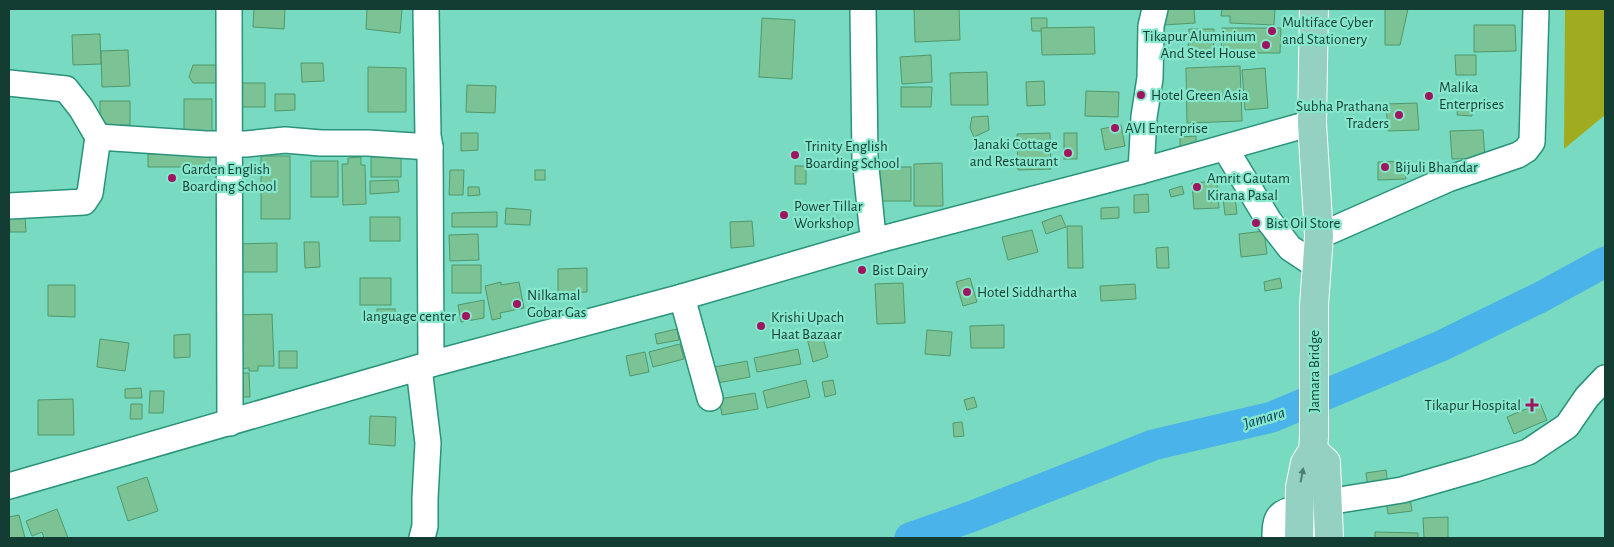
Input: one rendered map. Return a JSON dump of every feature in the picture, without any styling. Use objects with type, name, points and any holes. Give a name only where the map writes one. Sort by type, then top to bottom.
[{"type":"main road","name":"Jamara Bridge","points":[[1313,444],[1314,305],[1319,236],[1312,123],[1314,9]]},
{"type":"main road","points":[[1300,538],[1300,487],[1304,463],[1313,444],[1326,462],[1329,538]]},
{"type":"street","points":[[229,9],[230,423]]},
{"type":"street","points":[[422,538],[425,526],[428,443],[425,366],[430,147],[428,136],[426,9]]},
{"type":"street","points":[[863,9],[865,158],[872,227],[878,240]]},
{"type":"street","points":[[1141,171],[1144,117],[1150,78],[1151,26],[1154,9]]},
{"type":"street","points":[[1319,236],[1448,179],[1518,155],[1526,150],[1532,142],[1536,9]]},
{"type":"street","points":[[9,83],[66,88],[81,108],[98,137],[90,193],[84,202],[9,206]]},
{"type":"street","points":[[9,486],[425,366],[682,297],[878,240],[1141,171],[1312,123]]},
{"type":"street","points":[[98,137],[206,144],[285,140],[430,147]]},
{"type":"street","points":[[1225,148],[1269,221],[1290,248],[1317,266]]},
{"type":"street","points":[[682,297],[710,398]]},
{"type":"street","points":[[1327,502],[1402,490],[1476,470],[1528,452],[1567,426],[1587,397],[1605,378]]},
{"type":"street","points":[[1275,538],[1275,525],[1279,514],[1287,510],[1300,508]]},
{"type":"green space","points":[[1565,9],[1605,9],[1605,115],[1564,149]]},
{"type":"building","points":[[254,9],[285,9],[284,29],[253,27]]},
{"type":"building","points":[[367,9],[402,9],[400,33],[366,29]]},
{"type":"building","points":[[914,9],[959,9],[960,40],[915,42]]},
{"type":"building","points":[[1163,9],[1194,9],[1195,23],[1164,25]]},
{"type":"building","points":[[1222,9],[1275,9],[1274,25],[1230,23],[1230,16],[1221,16]]},
{"type":"building","points":[[1385,9],[1408,9],[1400,45],[1385,45]]},
{"type":"building","points":[[762,18],[795,20],[792,79],[759,77]]},
{"type":"building","points":[[1031,18],[1047,18],[1047,31],[1032,31]]},
{"type":"building","points":[[1474,25],[1515,25],[1516,51],[1474,52]]},
{"type":"building","points":[[1094,27],[1095,54],[1042,55],[1041,28]]},
{"type":"building","points":[[1222,28],[1281,28],[1280,53],[1221,53]]},
{"type":"building","points":[[1189,29],[1214,29],[1213,59],[1188,59]]},
{"type":"building","points":[[100,34],[101,64],[73,65],[72,35]]},
{"type":"building","points":[[128,50],[130,86],[102,87],[101,51]]},
{"type":"building","points":[[931,55],[932,82],[902,84],[900,57]]},
{"type":"building","points":[[1455,55],[1476,55],[1476,75],[1456,75]]},
{"type":"building","points":[[301,63],[323,63],[324,81],[302,82]]},
{"type":"building","points":[[193,65],[217,65],[217,83],[193,83],[189,77]]},
{"type":"building","points":[[1240,66],[1242,121],[1187,123],[1186,68]]},
{"type":"building","points":[[368,67],[406,68],[406,112],[368,112]]},
{"type":"building","points":[[1265,68],[1268,108],[1245,110],[1242,70]]},
{"type":"building","points":[[987,72],[988,105],[951,105],[950,73]]},
{"type":"building","points":[[1044,81],[1045,105],[1027,106],[1026,82]]},
{"type":"building","points":[[242,83],[265,83],[265,107],[242,107]]},
{"type":"building","points":[[467,85],[496,86],[495,113],[466,112]]},
{"type":"building","points":[[901,87],[932,87],[931,107],[901,107]]},
{"type":"building","points":[[1086,91],[1119,92],[1118,117],[1085,116]]},
{"type":"building","points":[[275,94],[295,94],[295,110],[275,111]]},
{"type":"building","points":[[184,99],[212,99],[212,132],[184,132]]},
{"type":"building","points":[[100,101],[130,101],[130,125],[100,126]]},
{"type":"building","points":[[1458,101],[1472,101],[1472,116],[1457,115]]},
{"type":"building","points":[[1417,103],[1419,130],[1388,131],[1386,104]]},
{"type":"building","points":[[988,116],[989,130],[974,137],[970,128],[972,117]]},
{"type":"building","points":[[1121,125],[1125,146],[1105,150],[1101,129]]},
{"type":"building","points":[[1483,130],[1485,158],[1452,159],[1450,131]]},
{"type":"building","points":[[461,133],[478,133],[478,150],[461,151]]},
{"type":"building","points":[[1050,133],[1051,169],[1018,170],[1017,134]]},
{"type":"building","points":[[1064,133],[1077,133],[1077,159],[1064,159]]},
{"type":"building","points":[[1196,136],[1196,146],[1180,146],[1180,137]]},
{"type":"building","points":[[148,154],[210,155],[210,167],[148,167]]},
{"type":"building","points":[[261,156],[290,156],[290,219],[261,219]]},
{"type":"building","points":[[361,157],[361,165],[365,165],[366,204],[343,205],[342,164],[348,164],[348,158]]},
{"type":"building","points":[[371,157],[401,157],[401,177],[371,177]]},
{"type":"building","points":[[311,161],[338,161],[338,197],[311,197]]},
{"type":"building","points":[[1405,161],[1406,179],[1378,180],[1378,162]]},
{"type":"building","points":[[942,163],[943,206],[914,206],[914,164]]},
{"type":"building","points":[[1429,164],[1447,165],[1446,174],[1428,173]]},
{"type":"building","points":[[795,166],[806,166],[806,184],[795,184]]},
{"type":"building","points":[[879,167],[911,167],[911,201],[879,201]]},
{"type":"building","points":[[450,170],[464,170],[463,195],[449,195]]},
{"type":"building","points":[[535,170],[545,170],[545,180],[535,180]]},
{"type":"building","points":[[398,180],[399,192],[370,194],[370,181]]},
{"type":"building","points":[[1217,181],[1219,208],[1194,209],[1192,183]]},
{"type":"building","points":[[1182,186],[1184,194],[1171,197],[1169,190]]},
{"type":"building","points":[[468,187],[479,187],[480,195],[468,196]]},
{"type":"building","points":[[1148,194],[1149,212],[1134,213],[1134,195]]},
{"type":"building","points":[[1235,197],[1237,214],[1225,215],[1223,198]]},
{"type":"building","points":[[1119,207],[1119,218],[1101,219],[1101,208]]},
{"type":"building","points":[[506,208],[531,210],[530,225],[505,224]]},
{"type":"building","points":[[497,212],[497,227],[452,227],[452,213]]},
{"type":"building","points":[[9,214],[25,214],[26,232],[10,232]]},
{"type":"building","points":[[1061,215],[1066,227],[1046,234],[1042,222]]},
{"type":"building","points":[[370,217],[400,217],[400,241],[370,241]]},
{"type":"building","points":[[752,221],[754,246],[731,248],[730,222]]},
{"type":"building","points":[[1067,226],[1082,226],[1083,268],[1068,268]]},
{"type":"building","points":[[1032,230],[1038,252],[1008,260],[1002,237]]},
{"type":"building","points":[[1264,231],[1267,254],[1241,257],[1239,234]]},
{"type":"building","points":[[478,234],[479,260],[450,261],[449,235]]},
{"type":"building","points":[[304,242],[319,242],[320,267],[305,268]]},
{"type":"building","points":[[277,243],[277,272],[233,272],[233,244]]},
{"type":"building","points":[[1168,247],[1169,268],[1157,268],[1156,248]]},
{"type":"building","points":[[452,265],[481,265],[481,293],[452,293]]},
{"type":"building","points":[[587,268],[587,292],[558,293],[558,269]]},
{"type":"building","points":[[360,278],[391,278],[391,305],[360,305]]},
{"type":"building","name":"Hotel Siddhartha","points":[[970,278],[977,302],[963,306],[956,282]]},
{"type":"building","points":[[1280,278],[1282,288],[1265,291],[1264,282]]},
{"type":"building","points":[[501,282],[501,285],[519,282],[524,308],[500,313],[501,318],[492,320],[485,286]]},
{"type":"building","points":[[903,283],[905,323],[877,324],[875,284]]},
{"type":"building","points":[[1135,284],[1136,299],[1101,301],[1100,286]]},
{"type":"building","points":[[48,285],[75,285],[75,317],[48,316]]},
{"type":"building","points":[[484,300],[484,318],[461,322],[458,305]]},
{"type":"building","points":[[377,309],[395,309],[395,321],[377,321]]},
{"type":"building","points":[[272,314],[274,366],[258,366],[258,371],[249,371],[249,368],[237,369],[235,315]]},
{"type":"building","points":[[1004,325],[1004,348],[971,348],[970,326]]},
{"type":"building","points":[[677,329],[679,340],[657,344],[655,334]]},
{"type":"building","points":[[927,330],[952,332],[950,356],[925,354]]},
{"type":"building","points":[[190,334],[190,357],[174,358],[174,335]]},
{"type":"building","points":[[822,334],[828,357],[813,362],[807,338]]},
{"type":"building","points":[[100,339],[129,343],[125,371],[97,367]]},
{"type":"building","points":[[680,344],[684,359],[653,367],[649,352]]},
{"type":"building","points":[[798,349],[801,364],[757,372],[754,358]]},
{"type":"building","points":[[279,351],[297,351],[297,368],[279,368]]},
{"type":"building","points":[[645,352],[649,372],[630,376],[626,356]]},
{"type":"building","points":[[747,361],[750,377],[712,384],[709,368]]},
{"type":"building","points":[[236,373],[249,373],[250,397],[236,397]]},
{"type":"building","points":[[806,380],[810,397],[767,408],[763,391]]},
{"type":"building","points":[[833,380],[836,394],[825,397],[822,382]]},
{"type":"building","points":[[141,388],[142,398],[125,398],[125,389]]},
{"type":"building","points":[[150,391],[164,391],[163,413],[149,413]]},
{"type":"building","points":[[755,393],[758,409],[722,415],[719,399]]},
{"type":"building","points":[[974,397],[977,407],[967,410],[964,400]]},
{"type":"building","points":[[73,399],[74,435],[38,435],[38,400]]},
{"type":"building","points":[[1540,403],[1547,420],[1514,434],[1507,417]]},
{"type":"building","points":[[131,404],[142,404],[142,419],[130,419]]},
{"type":"building","points":[[370,416],[396,417],[395,446],[369,444]]},
{"type":"building","points":[[962,422],[964,436],[954,437],[953,423]]},
{"type":"building","points":[[1386,470],[1388,485],[1368,488],[1366,473]]},
{"type":"building","points":[[147,477],[158,511],[128,521],[117,487]]},
{"type":"building","points":[[1410,497],[1412,511],[1388,514],[1386,500]]},
{"type":"building","points":[[57,509],[68,538],[44,538],[42,532],[32,536],[26,521]]},
{"type":"building","points":[[19,515],[25,538],[9,538],[9,517]]},
{"type":"building","points":[[1448,517],[1448,538],[1424,538],[1423,518]]},
{"type":"building","points":[[1375,532],[1418,533],[1418,538],[1375,538]]},
{"type":"waterway","name":"Jamara","points":[[910,538],[973,516],[1153,445],[1272,417],[1441,346],[1541,297],[1605,262]]},
{"type":"place","name":"Multiface Cyber and Stationery","points":[[1272,31]]},
{"type":"place","name":"Tikapur Aluminium And Steel House","points":[[1266,45]]},
{"type":"place","name":"Hotel Green Asia","points":[[1141,95]]},
{"type":"place","name":"Malika Enterprises","points":[[1429,96]]},
{"type":"place","name":"Subha Prathana Traders","points":[[1399,115]]},
{"type":"place","name":"AVI Enterprise","points":[[1115,128]]},
{"type":"place","name":"Janaki Cottage and Restaurant","points":[[1068,153]]},
{"type":"place","name":"Trinity English Boarding School","points":[[795,155]]},
{"type":"place","name":"Bijuli Bhandar","points":[[1385,167]]},
{"type":"place","name":"Garden English Boarding School","points":[[172,178]]},
{"type":"place","name":"Amrit Gautam Kirana Pasal","points":[[1197,187]]},
{"type":"place","name":"Power Tillar Workshop","points":[[784,215]]},
{"type":"place","name":"Bist Oil Store","points":[[1256,223]]},
{"type":"place","name":"Bist Dairy","points":[[862,270]]},
{"type":"place","name":"Hotel Siddhartha","points":[[967,292]]},
{"type":"place","name":"Nilkamal Gobar Gas","points":[[517,304]]},
{"type":"place","name":"language center","points":[[466,316]]},
{"type":"place","name":"Krishi Upach Haat Bazaar","points":[[761,326]]},
{"type":"place","name":"Tikapur Hospital","points":[[1532,405]]}]
